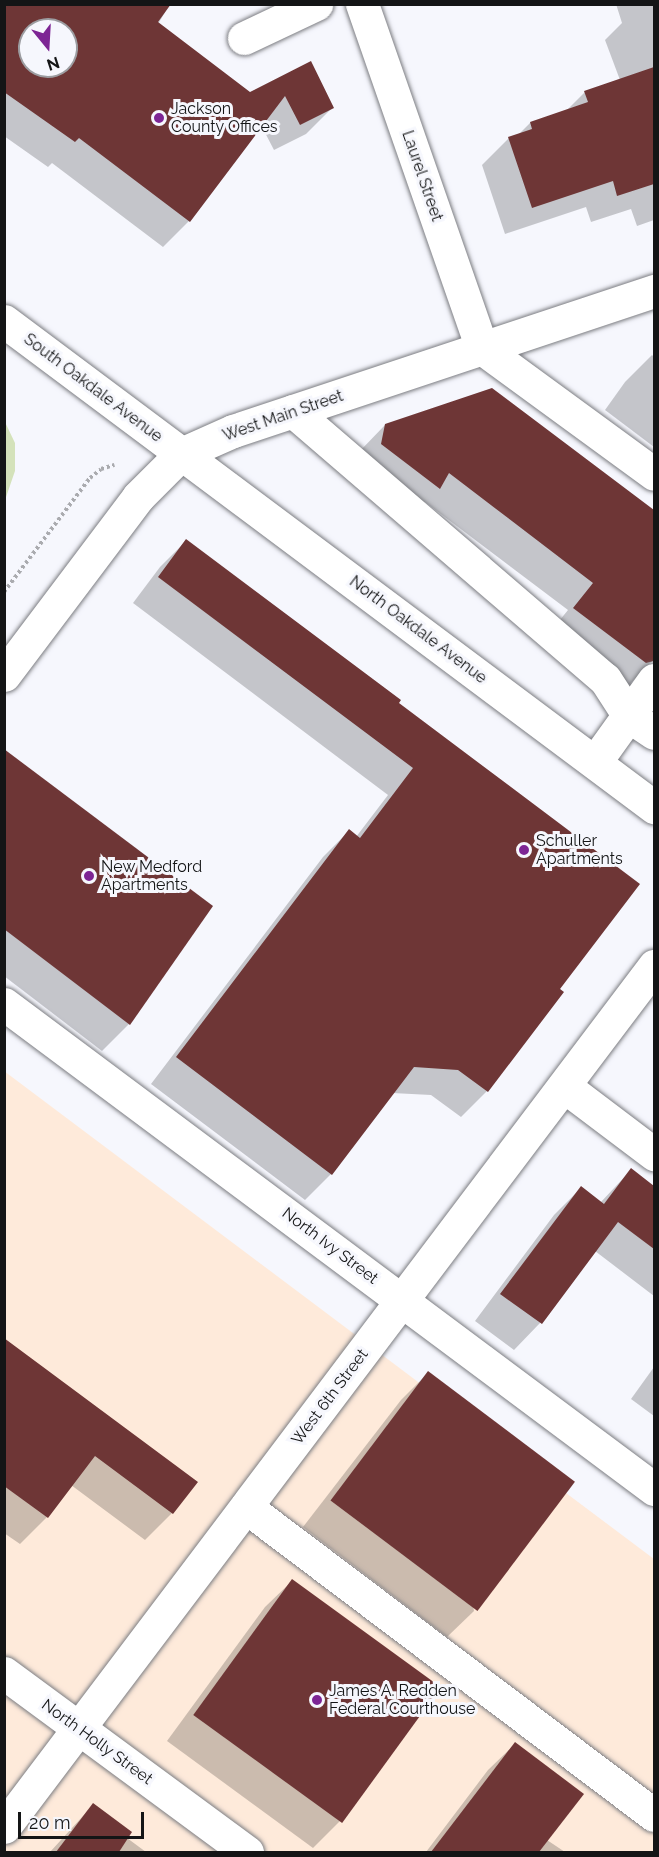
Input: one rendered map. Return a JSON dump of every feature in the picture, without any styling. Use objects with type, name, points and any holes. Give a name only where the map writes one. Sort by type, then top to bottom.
[{"type":"street","points":[[244,38],[316,4]]},
{"type":"street","name":"Laurel Street","points":[[362,4],[482,348]]},
{"type":"street","name":"West Main Street","points":[[4,675],[138,497],[182,454],[233,431],[654,291]]},
{"type":"street","name":"South Oakdale Avenue","points":[[4,321],[182,454]]},
{"type":"street","points":[[482,348],[654,474]]},
{"type":"street","points":[[293,411],[605,679],[642,724]]},
{"type":"street","name":"North Oakdale Avenue","points":[[182,454],[654,807]]},
{"type":"street","points":[[595,762],[642,724],[654,680]]},
{"type":"street","name":"West 6th Street","points":[[4,1827],[654,966]]},
{"type":"street","name":"North Ivy Street","points":[[4,1004],[654,1489]]},
{"type":"street","points":[[564,1086],[654,1154]]},
{"type":"street","points":[[246,1507],[654,1815]]},
{"type":"street","name":"North Holly Street","points":[[4,1673],[247,1852]]},
{"type":"shaded area","points":[[4,1071],[654,1559],[654,1852],[5,1852]]},
{"type":"green space","points":[[4,420],[15,443],[15,471],[5,500]]},
{"type":"building","name":"Jackson County Offices","points":[[4,4],[171,4],[158,22],[250,92],[311,61],[334,108],[300,125],[285,96],[190,222],[79,138],[75,142],[4,92]]},
{"type":"building","points":[[654,67],[654,184],[617,196],[613,181],[532,208],[508,137],[532,129],[530,122],[588,102],[584,91]]},
{"type":"building","points":[[492,388],[654,510],[654,661],[646,663],[573,608],[593,583],[449,473],[440,489],[381,444],[385,424]]},
{"type":"building","points":[[186,539],[401,700],[399,703],[640,884],[560,989],[564,992],[488,1092],[458,1070],[414,1067],[332,1175],[176,1057],[349,829],[360,838],[413,768],[158,577]]},
{"type":"building","name":"New Medford Apartments","points":[[4,749],[213,906],[130,1025],[4,929]]},
{"type":"building","points":[[631,1168],[654,1186],[654,1249],[618,1222],[542,1324],[500,1294],[581,1186],[604,1204]]},
{"type":"building","points":[[4,1338],[198,1482],[173,1514],[95,1456],[48,1518],[4,1486]]},
{"type":"building","points":[[428,1371],[575,1482],[477,1611],[331,1500]]},
{"type":"building","name":"James A. Redden Federal Courthouse","points":[[292,1579],[441,1687],[342,1823],[193,1715]]},
{"type":"building","points":[[515,1742],[584,1794],[539,1852],[431,1852]]},
{"type":"building","points":[[93,1803],[132,1832],[119,1852],[56,1852]]},
{"type":"place","name":"Jackson County Offices","points":[[159,118]]},
{"type":"place","name":"Schuller Apartments","points":[[524,850]]},
{"type":"place","name":"New Medford Apartments","points":[[89,876]]},
{"type":"place","name":"James A. Redden Federal Courthouse","points":[[317,1700]]}]
